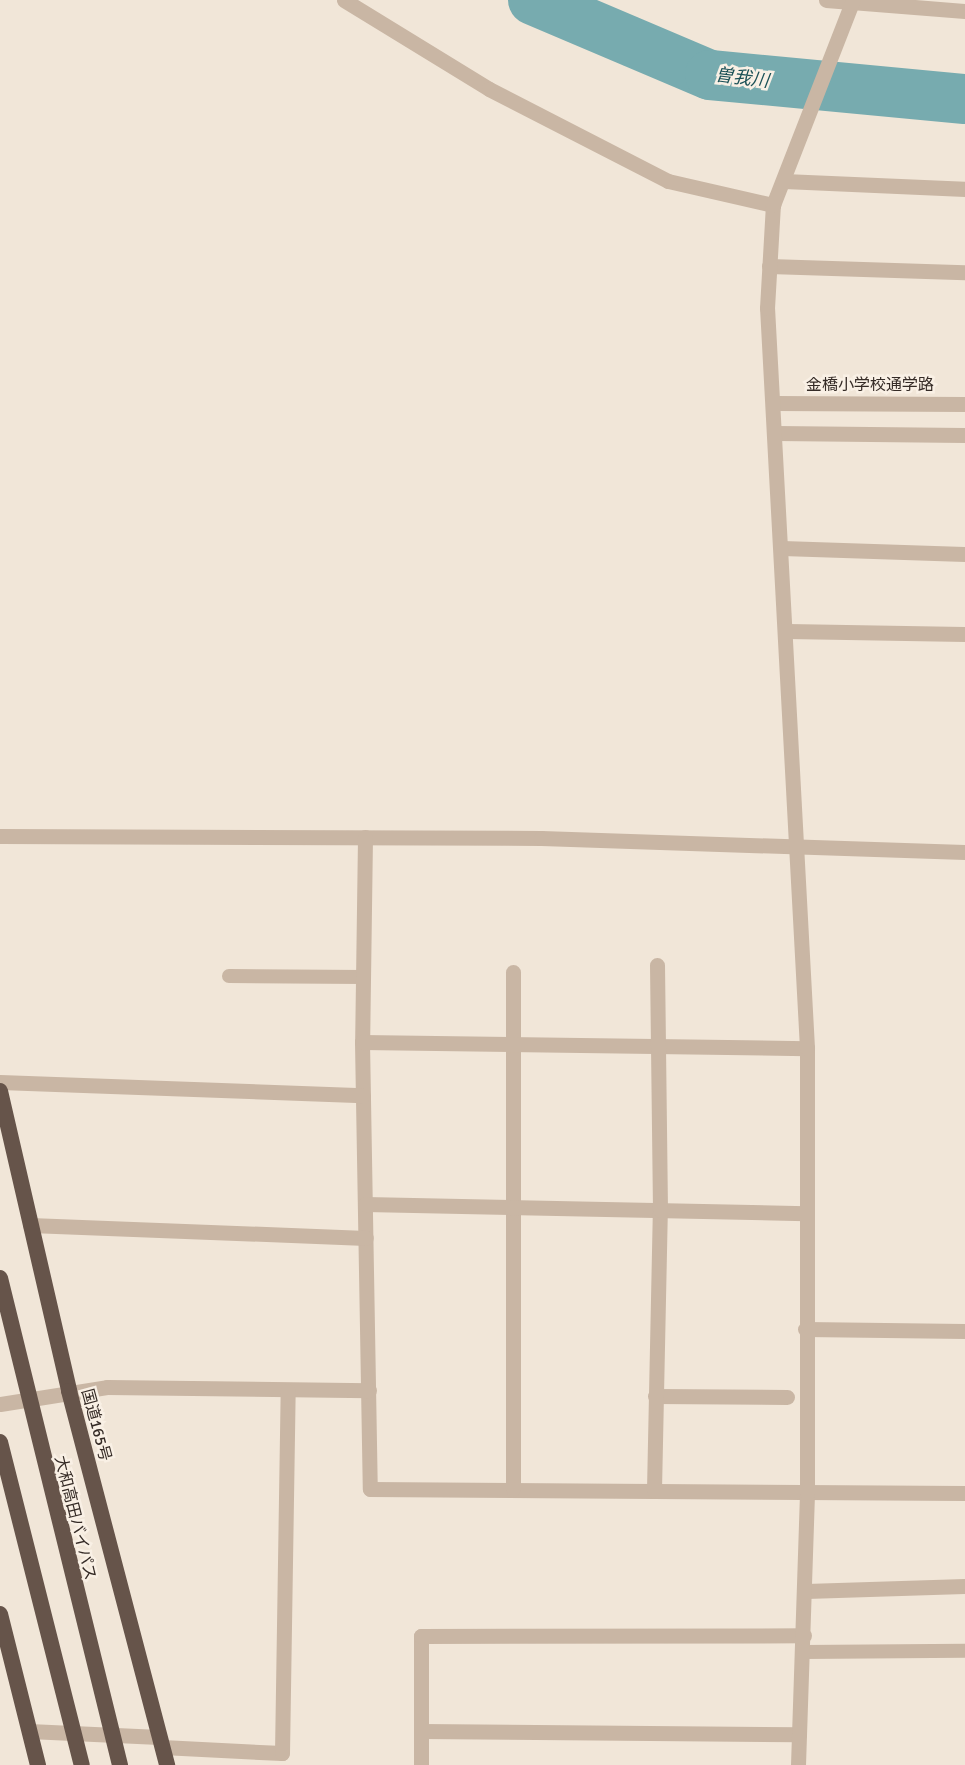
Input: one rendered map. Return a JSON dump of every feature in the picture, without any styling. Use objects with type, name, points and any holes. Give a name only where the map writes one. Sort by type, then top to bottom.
[{"type":"highway","name":"国道165号","points":[[0,1091],[4,1131],[30,1225],[69,1391],[166,1765]]},
{"type":"highway","name":"大和高田バイパス","points":[[0,1278],[120,1765]]},
{"type":"highway","points":[[0,1442],[82,1765]]},
{"type":"highway","points":[[0,1614],[38,1765]]},
{"type":"street","points":[[345,0],[489,89],[668,181],[773,205]]},
{"type":"street","points":[[826,0],[965,11]]},
{"type":"street","points":[[798,1765],[806,1591],[807,1048],[769,266],[773,205],[852,2]]},
{"type":"street","points":[[785,177],[965,189]]},
{"type":"street","points":[[769,266],[965,272]]},
{"type":"street","name":"金橋小学校通学路","points":[[775,403],[965,404]]},
{"type":"street","points":[[776,433],[965,435]]},
{"type":"street","points":[[782,548],[965,554]]},
{"type":"street","points":[[787,631],[965,634]]},
{"type":"street","points":[[0,836],[541,838],[798,849],[965,852]]},
{"type":"street","points":[[365,837],[362,1042],[370,1489],[965,1493]]},
{"type":"street","points":[[654,1490],[660,1210],[656,1046],[657,965]]},
{"type":"street","points":[[513,972],[513,1489]]},
{"type":"street","points":[[362,1042],[807,1048]]},
{"type":"street","points":[[0,1082],[363,1095]]},
{"type":"street","points":[[365,1204],[806,1213]]},
{"type":"street","points":[[30,1225],[366,1239]]},
{"type":"street","points":[[805,1329],[965,1331]]},
{"type":"street","points":[[0,1404],[69,1391],[107,1387],[288,1391],[369,1390]]},
{"type":"street","points":[[29,1731],[282,1753],[288,1391]]},
{"type":"street","points":[[655,1396],[787,1397]]},
{"type":"street","points":[[806,1591],[965,1586]]},
{"type":"street","points":[[421,1765],[421,1636],[804,1635]]},
{"type":"street","points":[[421,1731],[799,1734]]},
{"type":"lane","points":[[229,976],[363,978]]},
{"type":"lane","points":[[803,1653],[965,1651]]},
{"type":"waterway","name":"曽我川","points":[[533,0],[710,75],[965,99]]}]
